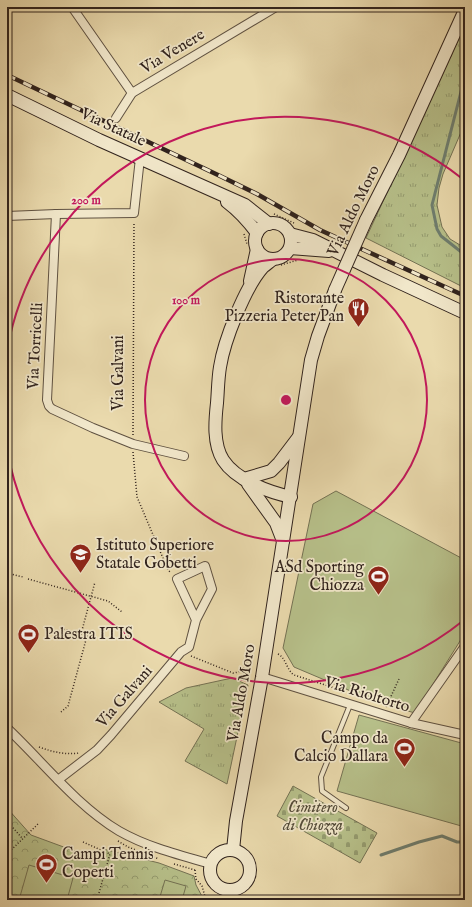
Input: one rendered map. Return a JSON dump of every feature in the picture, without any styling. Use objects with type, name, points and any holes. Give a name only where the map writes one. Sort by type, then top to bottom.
[{"type":"main road","name":"Via Aldo Moro","points":[[234,850],[236,821],[262,677],[312,360],[319,330],[366,220],[399,155],[465,10]]},
{"type":"main road","name":"Via Statale","points":[[7,95],[99,140],[245,205],[270,218],[287,230],[293,229],[336,252],[465,313]]},
{"type":"main road","name":"Via Statale","points":[[206,188],[236,209],[257,233]]},
{"type":"main road","points":[[270,218],[257,233],[255,242],[257,249],[263,257],[272,260]]},
{"type":"main road","points":[[246,294],[263,268],[272,260],[285,255],[290,248],[293,229]]},
{"type":"main road","points":[[290,248],[336,252]]},
{"type":"main road","points":[[257,249],[253,271],[246,294],[225,344],[220,366],[216,418],[217,442],[223,460],[244,478],[268,509],[284,542]]},
{"type":"main road","name":"Via Aldo Moro","points":[[244,478],[271,471],[279,463],[300,435]]},
{"type":"main road","points":[[244,478],[262,480],[281,489],[291,497]]},
{"type":"main road","points":[[234,850],[243,856],[249,865],[249,871],[246,881],[242,885],[225,894],[214,882],[205,863],[221,852],[234,850]]},
{"type":"street","points":[[72,7],[132,93]]},
{"type":"street","name":"Via Venere","points":[[116,118],[132,93],[276,7]]},
{"type":"street","points":[[7,216],[134,212],[140,158]]},
{"type":"street","name":"Via Torricelli","points":[[56,214],[47,400],[49,406],[52,409],[133,447],[184,456]]},
{"type":"street","name":"Via Galvani","points":[[58,780],[97,750],[107,740],[181,652],[189,647],[196,620],[212,589],[205,566],[177,579]]},
{"type":"street","points":[[177,579],[196,620]]},
{"type":"street","points":[[411,723],[465,646]]},
{"type":"street","name":"Via Rioltorto","points":[[262,677],[411,723],[465,735]]},
{"type":"street","points":[[7,728],[58,780],[95,814],[118,830],[157,848],[205,863]]},
{"type":"lane","points":[[346,808],[322,790],[321,777],[350,705]]},
{"type":"path","name":"Via Galvani","points":[[134,212],[133,447],[137,497],[168,570],[177,579]]},
{"type":"path","points":[[270,218],[293,229]]},
{"type":"path","points":[[7,573],[23,577]]},
{"type":"path","points":[[28,579],[108,601],[122,612]]},
{"type":"path","points":[[81,634],[95,582]]},
{"type":"path","points":[[61,712],[68,706],[87,636],[63,629]]},
{"type":"path","points":[[188,655],[233,673],[238,673],[245,667],[250,650],[254,648]]},
{"type":"path","points":[[278,654],[282,656],[289,671],[294,675],[341,690]]},
{"type":"path","points":[[385,709],[400,679]]},
{"type":"path","points":[[36,746],[59,753],[70,754],[82,752]]},
{"type":"path","points":[[7,821],[22,838]]},
{"type":"path","points":[[7,854],[39,822]]},
{"type":"path","points":[[83,842],[110,854],[97,900]]},
{"type":"path","points":[[205,863],[195,870],[196,879],[202,886],[206,900]]},
{"type":"green space","points":[[465,25],[465,123],[443,174],[439,188],[437,205],[442,227],[450,239],[465,248],[465,288],[366,238]]},
{"type":"green space","name":"ASd Sporting Chiozza","points":[[336,491],[465,560],[465,633],[415,713],[379,703],[294,667],[283,648],[313,504]]},
{"type":"green space","points":[[232,678],[248,685],[227,784],[185,761],[204,729],[159,702],[186,688]]},
{"type":"green space","name":"Campo da Calcio Dallara","points":[[359,715],[465,744],[465,827],[337,791]]},
{"type":"green space","name":"Cimitero di Chiozza","points":[[293,786],[377,833],[360,863],[277,816]]},
{"type":"green space","points":[[7,808],[31,835],[99,860],[103,849],[159,863],[194,876],[196,885],[204,900],[7,900]]},
{"type":"green space","name":"Campi Tennis Coperti","points":[[29,865],[73,878],[67,900],[19,900]]},
{"type":"green space","points":[[165,880],[186,886],[182,900],[159,900]]},
{"type":"waterway","points":[[465,76],[432,205],[437,229],[441,236],[465,255]]},
{"type":"waterway","points":[[381,855],[442,836],[457,842],[465,842]]},
{"type":"railway","points":[[7,75],[257,194],[320,230],[465,296]]},
{"type":"place","name":"Ristorante Pizzeria Peter Pan","points":[[359,328]]},
{"type":"place","name":"Istituto Superiore Statale Gobetti","points":[[80,574]]},
{"type":"place","name":"ASd Sporting Chiozza","points":[[379,596]]},
{"type":"place","name":"Palestra ITIS","points":[[28,654]]},
{"type":"place","name":"Campo da Calcio Dallara","points":[[404,768]]},
{"type":"place","name":"Campi Tennis Coperti","points":[[47,884]]}]
